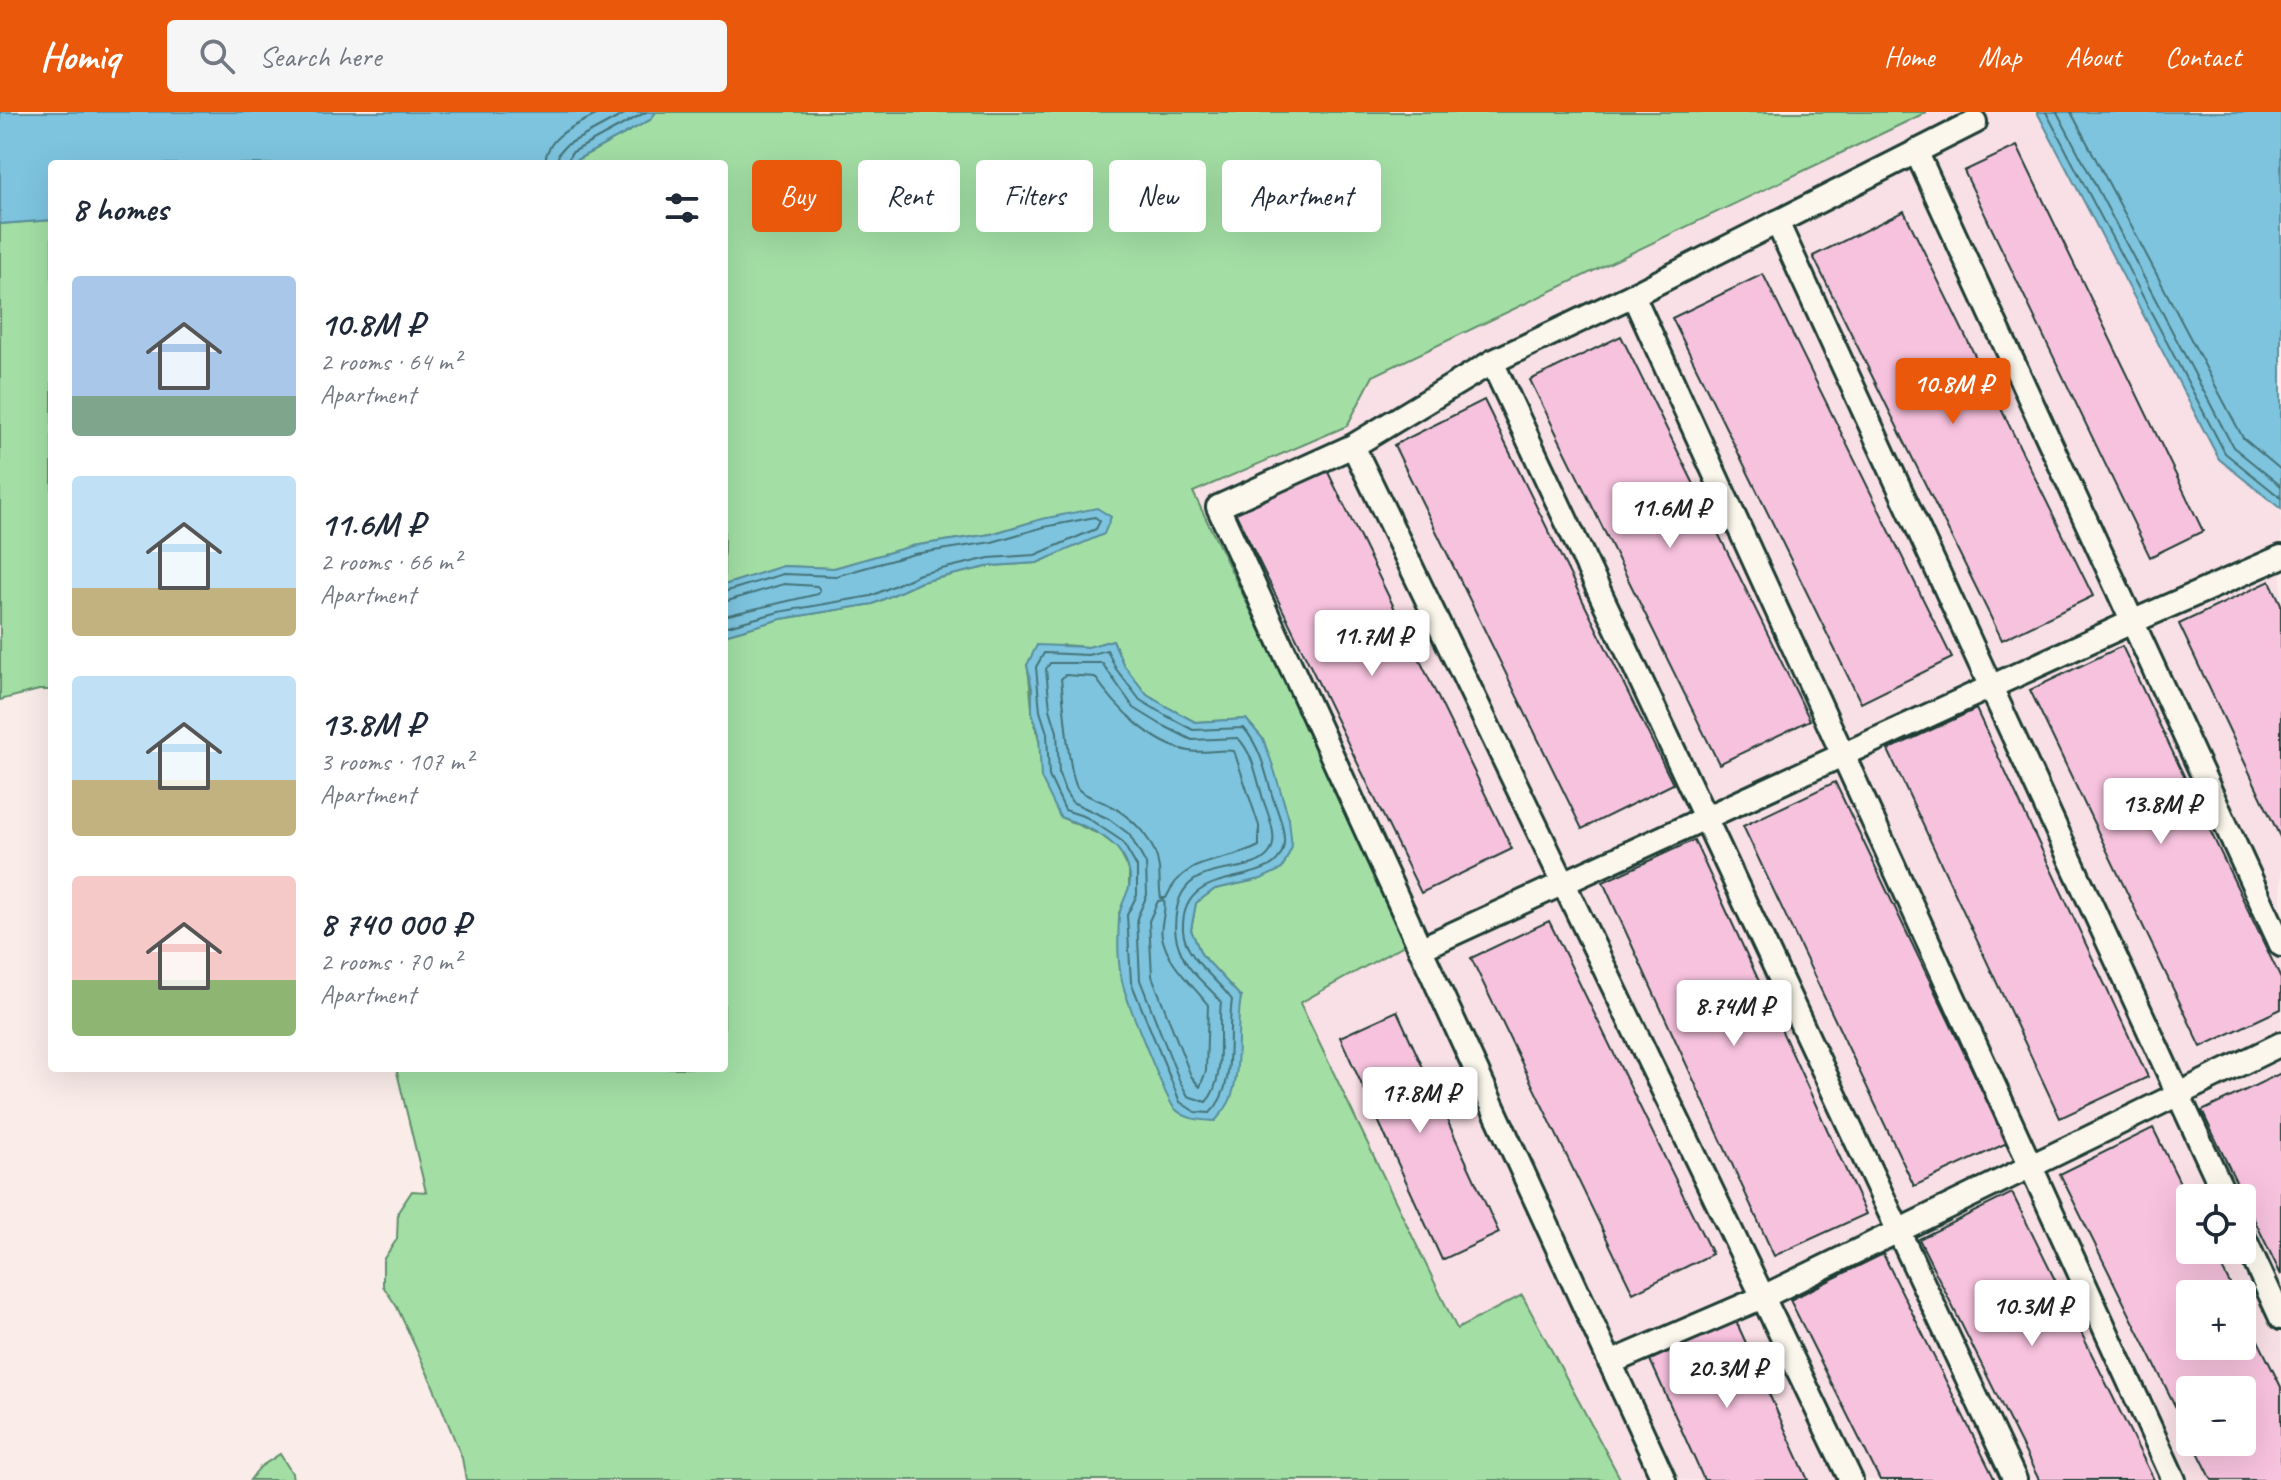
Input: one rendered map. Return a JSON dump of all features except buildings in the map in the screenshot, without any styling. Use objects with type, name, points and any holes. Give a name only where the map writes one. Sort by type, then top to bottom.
[{"type":"lane","points":[[1664,1480],[1218,507],[1353,446],[1492,362],[1633,295],[1975,122]]},
{"type":"lane","points":[[1916,151],[2281,945]]},
{"type":"lane","points":[[1777,222],[2220,1184]]},
{"type":"lane","points":[[1633,295],[2174,1480]]},
{"type":"lane","points":[[1492,362],[2015,1480]]},
{"type":"lane","points":[[1353,446],[1851,1480]]},
{"type":"lane","points":[[1420,949],[2134,621],[2281,557]]},
{"type":"lane","points":[[1610,1363],[1763,1297],[2281,1044]]},
{"type":"lane","points":[[2256,1264],[2281,1318]]},
{"type":"shaded area","points":[[1927,112],[2037,112],[2219,459],[2281,509],[2281,1480],[1621,1480],[1522,1296],[1457,1330],[1299,1002],[1410,941],[1193,492],[1347,426],[1372,376]]},
{"type":"green space","points":[[656,112],[1927,112],[1373,376],[1347,426],[1193,492],[1411,941],[1300,1003],[1457,1329],[1522,1295],[1621,1480],[466,1480],[462,1458],[431,1381],[397,1307],[383,1286],[383,1260],[397,1239],[398,1212],[412,1191],[426,1192],[397,1072],[728,1072],[728,634],[781,619],[873,604],[921,582],[991,566],[1037,563],[1060,553],[1070,515],[1042,519],[991,534],[912,546],[834,568],[783,566],[728,584],[728,160],[576,160],[650,120]],"holes":[[[1113,640],[1123,664],[1147,695],[1195,722],[1246,719],[1263,739],[1289,819],[1261,879],[1215,889],[1196,903],[1191,930],[1201,954],[1241,997],[1236,1022],[1236,1074],[1174,1108],[1148,1046],[1119,913],[1129,893],[1129,870],[1118,848],[1101,835],[1060,817],[1033,715],[1027,665],[1063,645],[1089,647]]]},
{"type":"green space","points":[[48,220],[48,690],[0,700],[0,224]]},
{"type":"green space","points":[[280,1454],[293,1480],[250,1480],[260,1467]]},
{"type":"water","points":[[0,112],[656,112],[650,120],[576,160],[48,160],[48,220],[0,224]]},
{"type":"water","points":[[2037,112],[2281,112],[2281,509],[2219,459]]},
{"type":"water","points":[[1097,508],[1111,517],[1104,534],[1037,563],[991,566],[921,582],[873,604],[781,619],[728,634],[728,584],[783,566],[834,568],[912,546],[991,534],[1042,519]]},
{"type":"water","points":[[1113,640],[1123,664],[1147,695],[1195,722],[1246,719],[1263,739],[1289,819],[1292,847],[1282,869],[1261,879],[1215,889],[1196,903],[1191,930],[1201,954],[1241,997],[1234,1089],[1227,1106],[1215,1121],[1189,1117],[1180,1113],[1170,1102],[1126,995],[1118,943],[1120,911],[1130,884],[1125,860],[1102,836],[1060,817],[1041,778],[1039,734],[1032,712],[1032,688],[1027,665],[1037,645],[1088,647]]}]
